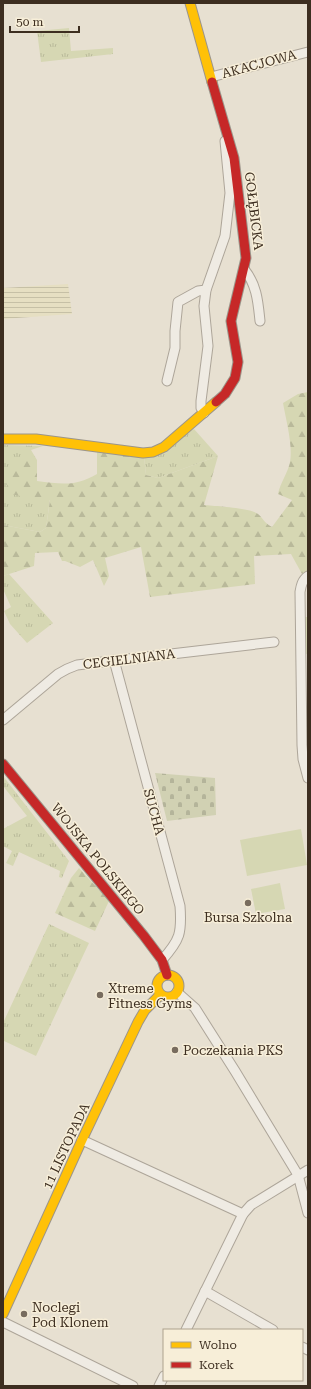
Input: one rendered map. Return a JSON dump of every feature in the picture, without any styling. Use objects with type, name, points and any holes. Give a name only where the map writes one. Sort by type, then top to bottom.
[{"type":"street","name":"GOŁĘBICKA","points":[[3,439],[36,439],[143,453],[153,452],[164,447],[204,413],[225,394],[235,378],[238,362],[231,321],[246,258],[234,158],[190,3]]},
{"type":"street","name":"AKACJOWA","points":[[211,77],[308,52]]},
{"type":"street","points":[[204,413],[201,408],[208,346],[204,306],[206,290],[225,236],[230,193],[224,123]]},
{"type":"street","points":[[244,269],[255,287],[258,298],[260,321]]},
{"type":"street","points":[[167,381],[175,348],[178,302],[198,291],[206,290]]},
{"type":"street","points":[[308,576],[301,585],[300,592],[303,759],[308,778]]},
{"type":"street","name":"CEGIELNIANA","points":[[3,720],[58,674],[77,665],[274,642]]},
{"type":"street","name":"SUCHA","points":[[114,660],[180,906],[181,925],[176,945],[162,960]]},
{"type":"street","name":"WOJSKA POLSKIEGO","points":[[3,764],[140,931],[162,960],[167,975]]},
{"type":"street","points":[[167,975],[173,977],[179,988],[177,992],[174,996],[169,997],[160,994],[156,986],[158,981],[161,977],[167,975]]},
{"type":"street","points":[[177,992],[192,1004],[235,1071],[298,1176],[308,1213]]},
{"type":"street","name":"11 LISTOPADA","points":[[3,1314],[82,1140],[138,1022],[145,1010],[160,994]]},
{"type":"street","points":[[82,1140],[243,1214]]},
{"type":"street","points":[[186,1329],[243,1214],[251,1205],[308,1170]]},
{"type":"street","points":[[205,1291],[271,1329]]},
{"type":"street","points":[[3,1322],[133,1386]]},
{"type":"shaded area","points":[[68,284],[72,314],[3,319],[3,288]]},
{"type":"green space","points":[[69,28],[71,51],[113,48],[113,54],[41,62],[37,31]]},
{"type":"green space","points":[[308,392],[308,570],[302,574],[291,554],[254,556],[255,584],[150,597],[141,547],[105,558],[109,576],[104,586],[93,560],[80,567],[62,561],[58,552],[35,553],[34,566],[3,576],[3,525],[40,532],[46,528],[50,500],[15,495],[6,484],[8,471],[31,450],[37,460],[37,481],[61,484],[75,483],[97,474],[97,450],[144,457],[146,475],[158,478],[218,456],[204,505],[248,510],[258,514],[267,524],[272,527],[292,500],[278,494],[289,466],[291,455],[289,432],[283,403],[298,394]]},
{"type":"green space","points":[[194,429],[218,456],[158,478],[146,475],[144,457]]},
{"type":"green space","points":[[3,445],[43,446],[31,450],[37,499],[50,499],[46,528],[40,532],[3,525]]},
{"type":"green space","points":[[9,574],[53,623],[27,643],[10,624],[4,611],[11,607],[3,589],[3,576]]},
{"type":"green space","points":[[304,617],[308,617],[308,654],[304,654]]},
{"type":"green space","points":[[155,773],[215,778],[216,815],[167,821]]},
{"type":"green space","points":[[3,776],[69,861],[62,878],[59,877],[60,871],[19,852],[13,866],[6,863],[12,851],[3,846],[3,829],[27,816],[3,786]]},
{"type":"green space","points":[[301,829],[307,865],[247,876],[240,840]]},
{"type":"green space","points":[[79,868],[109,901],[95,931],[55,913],[71,878]]},
{"type":"green space","points":[[280,883],[285,909],[256,914],[251,889]]},
{"type":"green space","points":[[49,924],[89,943],[36,1056],[4,1041],[3,1044],[3,1023]]},
{"type":"traffic: slow","points":[[190,3],[212,82]]},
{"type":"traffic: slow","points":[[3,439],[36,439],[143,453],[153,452],[164,447],[216,402]]},
{"type":"traffic: slow","points":[[168,975],[176,978],[179,986],[176,994],[168,997],[160,994],[157,986],[160,978],[168,975]]},
{"type":"traffic: slow","points":[[3,1314],[82,1140],[138,1022],[145,1010],[160,995]]},
{"type":"traffic: jam","points":[[212,82],[234,158],[246,258],[231,321],[238,362],[235,378],[225,394],[216,402]]},
{"type":"traffic: jam","points":[[3,764],[144,936],[162,960],[167,975]]},
{"type":"place","name":"Bursa Szkolna","points":[[248,903]]},
{"type":"place","name":"Xtreme Fitness Gyms","points":[[100,995]]},
{"type":"place","name":"Poczekania PKS","points":[[175,1050]]},
{"type":"place","name":"Noclegi Pod Klonem","points":[[24,1314]]}]
